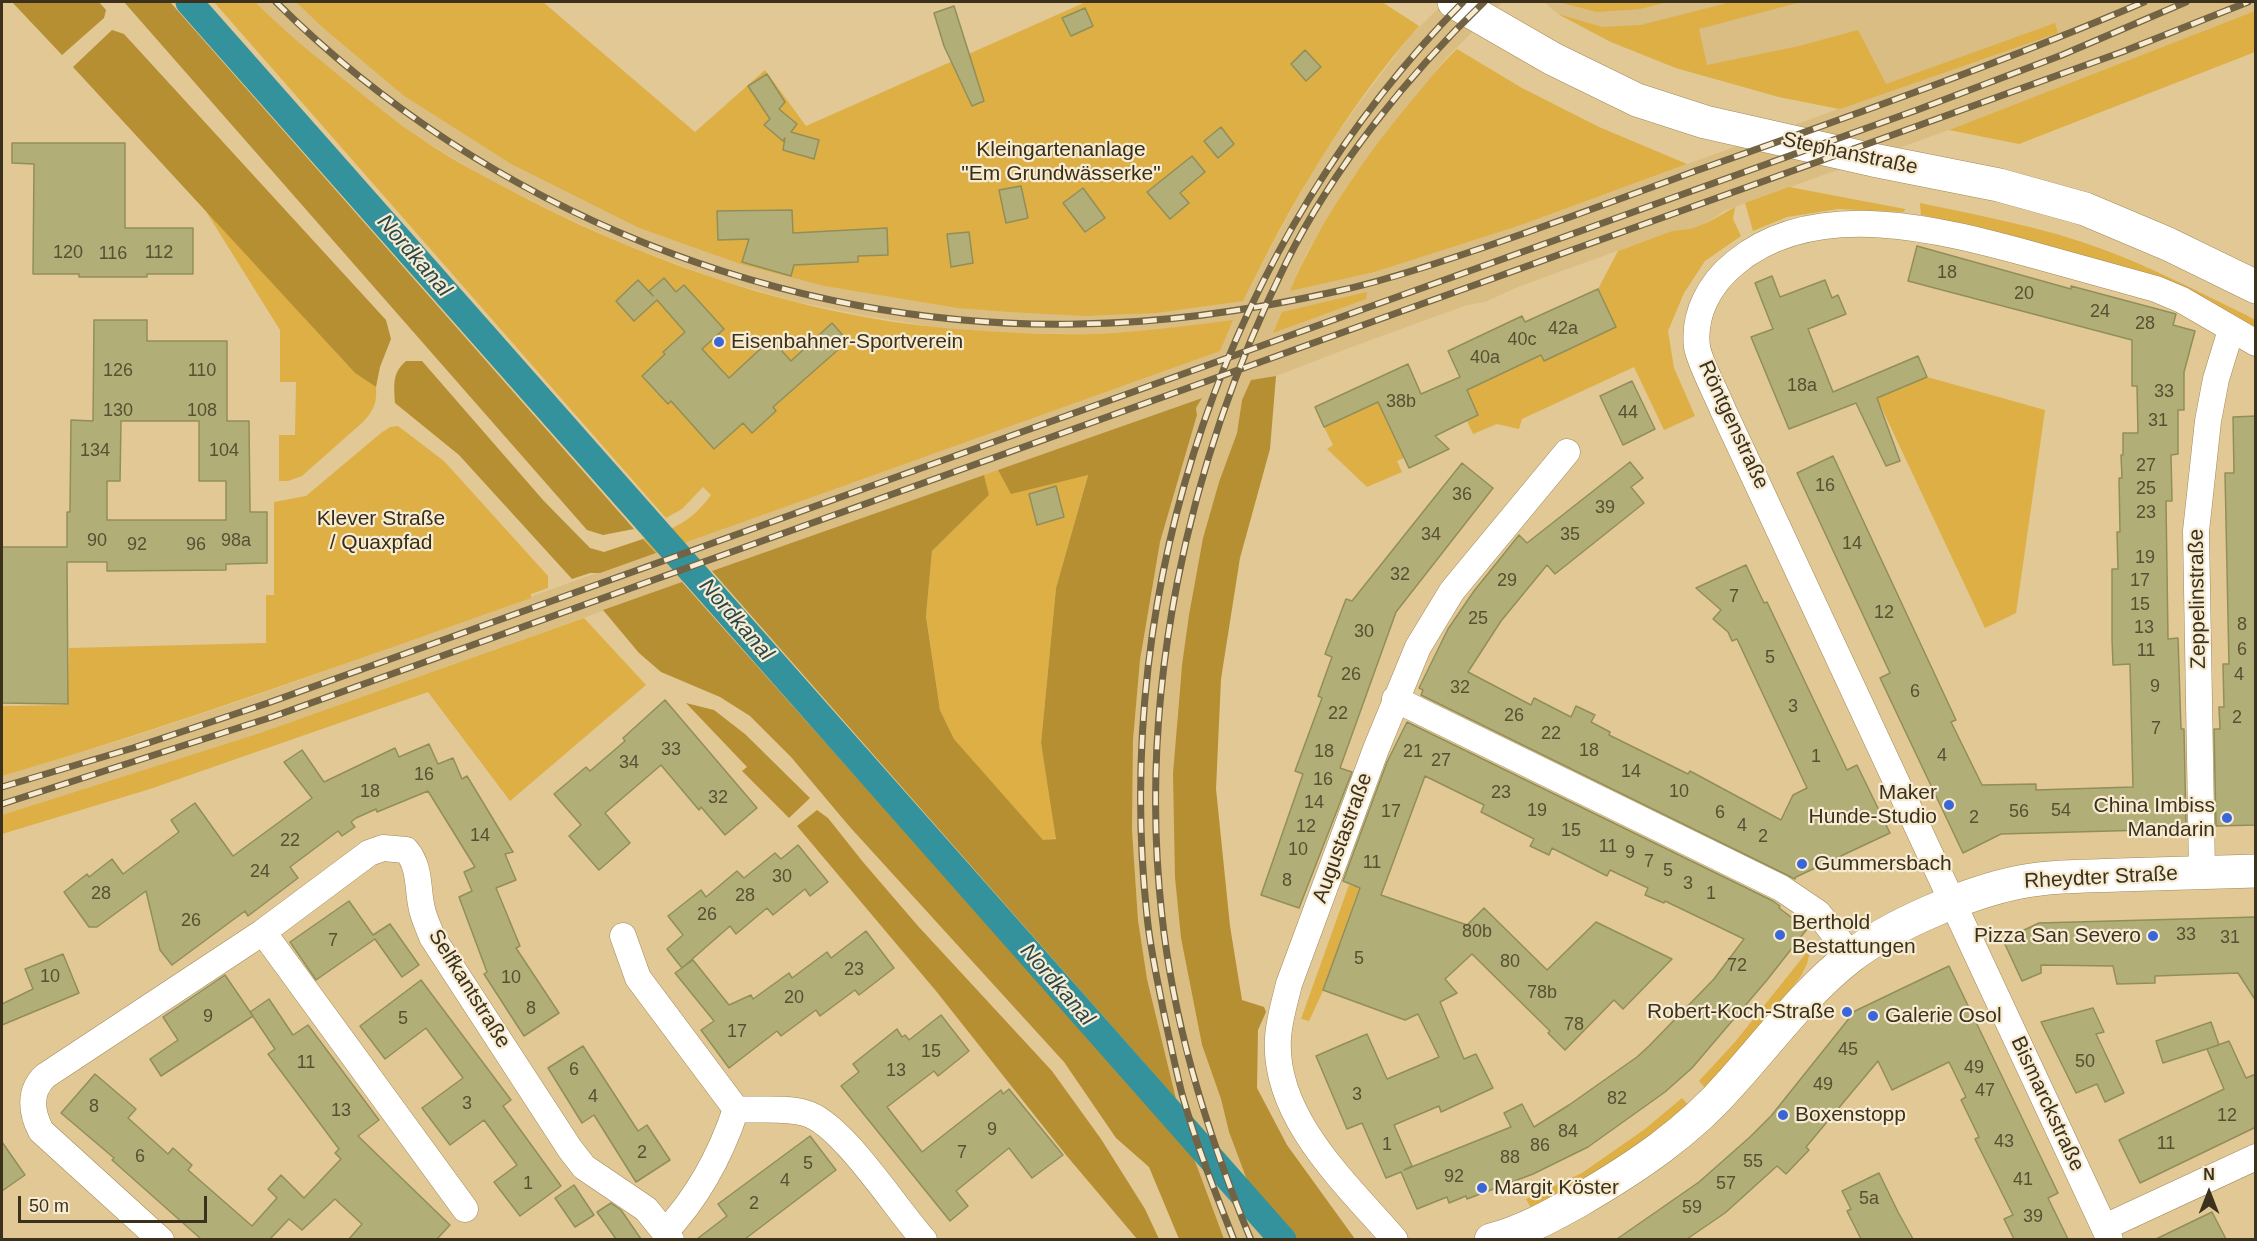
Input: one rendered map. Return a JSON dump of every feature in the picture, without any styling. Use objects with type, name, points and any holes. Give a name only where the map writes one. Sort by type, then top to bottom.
[{"type":"main road","name":"Stephanstraße","points":[[1454,2],[1553,59],[1637,100],[1706,122],[1874,160],[1999,185],[2085,209],[2168,244],[2256,287]]},
{"type":"main road","name":"Rheydter Straße","points":[[1491,1239],[1522,1229],[1553,1215],[1626,1173],[1659,1150],[1709,1108],[1820,983],[1851,956],[1908,923],[1954,903],[2005,885],[2047,878],[2256,871]]},
{"type":"street","name":"Röntgenstraße","points":[[1954,903],[1723,410],[1697,348],[1697,327],[1701,306],[1726,270],[1747,252],[1777,238],[1812,228],[1843,224],[1869,224],[1917,229],[1972,239],[2156,289],[2182,300],[2256,343]]},
{"type":"street","name":"Zeppelinstraße","points":[[2202,872],[2196,531],[2208,421],[2216,379],[2231,330]]},
{"type":"street","name":"Augustastraße","points":[[1395,1239],[1301,1126],[1284,1089],[1278,1038],[1289,984],[1395,699],[1418,647],[1452,591],[1567,452]]},
{"type":"street","points":[[1395,699],[1781,888],[1818,914],[1851,956]]},
{"type":"street","name":"Selfkantstraße","points":[[161,1239],[41,1131],[34,1114],[33,1093],[39,1081],[263,932],[369,853],[383,848],[406,850],[413,858],[423,911],[432,937],[570,1149],[584,1167],[646,1209],[668,1236]]},
{"type":"street","name":"Bismarckstraße","points":[[1954,903],[1979,961],[2108,1233]]},
{"type":"street","points":[[263,932],[465,1209]]},
{"type":"street","points":[[623,936],[638,978],[736,1109]]},
{"type":"street","points":[[668,1236],[696,1195],[730,1128],[736,1109]]},
{"type":"street","points":[[736,1109],[777,1109],[806,1113],[824,1121],[841,1137],[924,1239]]},
{"type":"street","points":[[2108,1233],[2256,1157]]},
{"type":"shaded area","points":[[12,2],[99,2],[106,10],[104,18],[62,55]]},
{"type":"shaded area","points":[[124,2],[170,2],[634,529],[603,535],[587,530]]},
{"type":"shaded area","points":[[255,2],[296,2],[404,96],[511,164],[639,228],[740,264],[824,286],[957,308],[1256,274],[1320,158],[1411,35],[1445,2],[1503,2],[1446,58],[1352,178],[1307,252],[1291,291],[1521,225],[1838,109],[1779,97],[1676,68],[1611,42],[1558,14],[1544,2],[2255,2],[2255,11],[1949,130],[1724,211],[1709,222],[1690,229],[1672,231],[1518,287],[1485,302],[1467,305],[1276,376],[1251,380],[1242,400],[1237,433],[1219,482],[1203,538],[1182,665],[1177,718],[1175,878],[1181,938],[1202,1045],[1221,1099],[1229,1132],[1269,1239],[1224,1239],[1203,1186],[1176,1099],[1147,979],[1138,920],[1132,830],[1133,740],[1140,660],[1160,542],[1197,415],[1196,408],[1201,398],[260,733],[2,815],[2,776],[132,737],[255,696],[983,434],[1233,321],[1157,330],[1092,334],[1009,333],[941,328],[794,301],[717,279],[621,243],[554,212],[488,179],[421,139],[285,32]]},
{"type":"shaded area","points":[[112,30],[124,34],[386,320],[391,339],[380,367],[376,387],[355,373],[73,67]]},
{"type":"shaded area","points":[[406,361],[422,361],[543,500],[590,548],[604,552],[643,539],[656,553],[600,573],[590,573],[572,579],[459,455],[395,403],[396,375]]},
{"type":"shaded area","points":[[1276,376],[1270,449],[1240,558],[1221,679],[1216,789],[1230,926],[1242,1000],[1264,1007],[1266,1012],[1258,1030],[1257,1088],[1287,1145],[1355,1239],[1269,1239],[1229,1132],[1221,1099],[1202,1045],[1181,938],[1175,878],[1173,774],[1182,665],[1203,538],[1219,482],[1237,433],[1242,400],[1251,380]]},
{"type":"shaded area","points":[[1202,398],[1196,408],[1197,415],[1160,542],[1140,660],[1133,740],[1132,830],[1138,920],[1147,979],[1176,1099],[712,571],[984,475],[989,495],[932,551],[926,616],[940,710],[954,739],[1043,840],[1056,839],[1041,743],[1056,588],[1088,475],[1011,494],[998,470]]},
{"type":"shaded area","points":[[682,582],[1192,1153],[1224,1239],[1179,1239],[1149,1167],[1116,1138],[1064,1062],[849,826],[791,757],[750,716],[720,697],[661,672],[639,653],[603,610]]},
{"type":"shaded area","points":[[686,703],[714,710],[745,734],[810,798],[789,818],[742,771],[747,767]]},
{"type":"shaded area","points":[[817,810],[828,818],[918,926],[1052,1071],[1101,1139],[1145,1209],[1159,1239],[1137,1239],[1066,1155],[936,991],[797,826]]},
{"type":"green space","points":[[214,2],[255,2],[300,43],[392,118],[472,170],[576,223],[626,245],[730,283],[836,312],[944,328],[1038,334],[1094,334],[1233,320],[1220,351],[656,553],[643,539],[689,518],[711,495],[703,487],[682,509],[666,518]]},
{"type":"green space","name":"Kleingartenanlage \"Em Grundwässerke\"","points":[[296,2],[543,2],[695,132],[765,70],[806,126],[1086,2],[1382,2],[1419,26],[1392,57],[1344,123],[1280,228],[1243,301],[1156,313],[1084,316],[957,308],[824,286],[740,264],[639,228],[511,164],[404,96]]},
{"type":"green space","points":[[1558,2],[1667,2],[1640,9],[1597,12]]},
{"type":"green space","points":[[1731,2],[1801,2],[1699,29],[1707,65],[1799,46],[1858,30],[1886,84],[2055,23],[2058,33],[1840,109],[1779,97],[1676,68],[1611,42],[1558,14],[1602,27],[1641,25]]},
{"type":"green space","points":[[2255,11],[2255,52],[2019,144],[1949,130]]},
{"type":"green space","points":[[1457,49],[1522,88],[1599,127],[1687,164],[1521,225],[1374,272],[1290,291],[1314,241],[1342,194],[1408,105]]},
{"type":"green space","points":[[1789,187],[1905,209],[1904,212],[1838,209],[1787,217],[1753,231],[1745,203]]},
{"type":"green space","points":[[1920,203],[2035,228],[2102,249],[2156,271],[2244,314],[2255,320],[2255,328],[2159,280],[1976,227],[1921,215]]},
{"type":"green space","points":[[202,205],[355,373],[376,387],[374,406],[363,422],[302,476],[288,481],[279,481],[279,435],[295,435],[296,382],[280,382],[280,330]]},
{"type":"green space","points":[[1735,207],[1733,219],[1741,236],[1705,261],[1684,293],[1668,331],[1674,368],[1695,416],[1664,430],[1634,367],[1522,419],[1519,429],[1497,424],[1473,434],[1467,421],[1478,415],[1467,390],[1541,355],[1544,361],[1616,327],[1598,289],[1618,251],[1672,231],[1690,229],[1709,222]]},
{"type":"green space","points":[[1367,292],[1366,299],[1273,333],[1282,312]]},
{"type":"green space","points":[[1927,377],[2045,410],[2016,613],[1985,628],[1877,398]]},
{"type":"green space","points":[[1378,402],[1404,458],[1397,461],[1402,472],[1367,487],[1327,449],[1333,445],[1324,427]]},
{"type":"green space","name":"Klever Straße / Quaxpfad","points":[[398,426],[444,461],[548,576],[548,588],[531,594],[531,598],[267,691],[2,776],[2,706],[68,705],[69,648],[266,643],[266,595],[274,595],[274,502],[306,496],[381,433],[390,427]]},
{"type":"green space","points":[[998,470],[1011,493],[1088,474],[1056,588],[1041,743],[1057,838],[1043,841],[954,739],[940,710],[926,615],[932,551],[989,495],[984,475]]},
{"type":"green space","points":[[584,618],[646,685],[510,801],[428,692],[150,789],[2,834],[2,815],[260,733]]},
{"type":"green space","points":[[1349,885],[1359,888],[1322,993],[1309,1021],[1301,1019]]},
{"type":"green space","points":[[1811,947],[1801,976],[1745,1048],[1707,1090],[1699,1081],[1735,1042]]},
{"type":"green space","points":[[1682,1098],[1690,1107],[1620,1161],[1531,1208],[1526,1199],[1582,1173],[1645,1129]]},
{"type":"building","points":[[954,6],[984,101],[972,106],[944,46],[934,13]]},
{"type":"building","points":[[1085,8],[1093,26],[1071,36],[1062,18]]},
{"type":"building","points":[[1305,50],[1321,67],[1306,81],[1291,64]]},
{"type":"building","points":[[767,74],[785,102],[779,109],[797,124],[791,132],[819,140],[814,159],[783,150],[785,138],[783,141],[764,125],[770,119],[748,86]]},
{"type":"building","points":[[1221,127],[1234,144],[1218,158],[1204,141]]},
{"type":"building","points":[[12,143],[125,143],[125,228],[193,228],[193,274],[79,277],[79,274],[33,274],[34,164],[12,163]]},
{"type":"building","points":[[1192,156],[1205,172],[1180,193],[1189,203],[1170,219],[1147,192]]},
{"type":"building","points":[[1021,186],[1028,218],[1006,223],[999,190]]},
{"type":"building","points":[[1083,188],[1105,218],[1085,232],[1063,203]]},
{"type":"building","points":[[792,210],[793,233],[887,228],[888,255],[858,256],[858,262],[794,265],[791,276],[742,262],[749,239],[718,240],[717,211]]},
{"type":"building","points":[[969,232],[973,263],[951,267],[947,234]]},
{"type":"building","points":[[1917,246],[2071,289],[2071,286],[2176,314],[2173,325],[2195,331],[2184,372],[2184,410],[2178,410],[2178,454],[2171,455],[2172,501],[2166,501],[2168,639],[2178,638],[2181,729],[2184,729],[2186,827],[2184,829],[2001,834],[1963,853],[1880,678],[1890,673],[1797,473],[1833,456],[1956,720],[1951,722],[1982,785],[2036,784],[2036,790],[2133,787],[2130,664],[2113,665],[2112,639],[2112,569],[2118,569],[2117,532],[2120,532],[2119,478],[2122,478],[2123,433],[2138,433],[2137,386],[2132,386],[2132,340],[1908,281]]},
{"type":"building","points":[[1772,276],[1780,297],[1825,280],[1832,298],[1838,295],[1846,314],[1808,329],[1833,392],[1918,356],[1927,377],[1877,398],[1900,461],[1886,466],[1856,403],[1789,429],[1751,337],[1773,329],[1755,283]]},
{"type":"building","points":[[664,278],[676,292],[684,285],[724,329],[702,349],[729,378],[771,339],[791,361],[832,323],[848,341],[773,407],[776,411],[752,433],[743,423],[714,449],[671,401],[668,404],[642,376],[685,332],[657,300],[634,321],[616,301],[638,280],[653,296],[649,291]]},
{"type":"building","points":[[1598,289],[1616,327],[1544,361],[1541,355],[1467,390],[1478,415],[1435,436],[1449,449],[1409,468],[1378,402],[1324,427],[1315,407],[1408,364],[1421,394],[1460,377],[1448,351],[1522,316],[1525,322]]},
{"type":"building","points":[[94,320],[147,320],[147,341],[227,341],[227,421],[249,421],[250,512],[267,512],[267,563],[226,564],[226,570],[107,571],[107,562],[67,562],[68,704],[2,703],[2,547],[67,547],[67,512],[70,512],[71,420],[93,421]],"holes":[[[121,421],[199,421],[199,481],[226,481],[226,520],[107,520],[107,481],[120,481]]]},
{"type":"building","points":[[1632,381],[1655,429],[1623,445],[1600,396]]},
{"type":"building","points":[[2256,416],[2256,825],[2216,826],[2214,729],[2220,729],[2219,707],[2224,707],[2223,664],[2229,664],[2225,473],[2234,473],[2233,417]]},
{"type":"building","points":[[1630,462],[1643,478],[1631,487],[1644,503],[1555,574],[1547,565],[1501,621],[1468,672],[1531,705],[1534,698],[1571,717],[1576,706],[1595,715],[1591,722],[1610,732],[1609,735],[1688,774],[1690,771],[1781,820],[1793,795],[1807,788],[1737,639],[1732,641],[1728,632],[1713,619],[1721,610],[1696,588],[1746,565],[1764,603],[1767,602],[1847,770],[1857,765],[1890,833],[1795,879],[1421,695],[1423,690],[1419,688],[1448,629],[1474,591],[1519,535],[1527,543]]},
{"type":"building","points":[[1462,463],[1493,488],[1396,612],[1340,768],[1352,772],[1299,908],[1261,895],[1303,774],[1295,771],[1322,698],[1318,696],[1332,657],[1325,654],[1346,599],[1352,601]]},
{"type":"building","points":[[1056,486],[1064,517],[1037,525],[1029,494]]},
{"type":"building","points":[[665,700],[757,808],[725,835],[701,807],[699,810],[661,765],[605,813],[630,843],[599,870],[569,836],[581,825],[554,794],[586,767],[590,771],[625,741],[623,738]]},
{"type":"building","points":[[1407,722],[1773,901],[1807,929],[1692,1068],[1665,1092],[1588,1147],[1533,1174],[1467,1199],[1466,1196],[1449,1203],[1447,1197],[1417,1209],[1401,1172],[1386,1178],[1362,1123],[1347,1129],[1316,1056],[1367,1034],[1387,1079],[1439,1057],[1418,1014],[1405,1020],[1323,990],[1360,888],[1343,881],[1387,762]],"holes":[[[1425,776],[1484,805],[1481,812],[1534,839],[1530,846],[1549,855],[1552,848],[1607,876],[1610,870],[1648,888],[1645,895],[1664,903],[1665,901],[1744,939],[1714,979],[1649,1046],[1569,1105],[1534,1127],[1522,1104],[1504,1113],[1511,1127],[1404,1170],[1412,1166],[1394,1125],[1439,1106],[1441,1112],[1493,1088],[1476,1054],[1464,1059],[1440,1002],[1457,993],[1445,979],[1472,954],[1550,1031],[1548,1033],[1565,1050],[1614,1000],[1623,1009],[1672,959],[1596,922],[1547,970],[1484,908],[1467,925],[1381,895]]]},
{"type":"building","points":[[429,744],[438,764],[453,758],[462,779],[467,776],[513,852],[505,854],[516,880],[496,888],[520,946],[516,948],[559,1013],[524,1036],[484,974],[487,972],[459,897],[472,891],[464,872],[475,867],[428,791],[356,818],[351,822],[355,827],[342,836],[338,831],[290,867],[298,878],[248,916],[245,911],[172,965],[160,950],[146,891],[97,927],[89,927],[64,892],[87,874],[89,877],[112,859],[123,874],[179,832],[171,820],[195,803],[233,856],[312,798],[284,762],[302,750],[324,782],[395,748],[399,757]]},
{"type":"building","points":[[798,845],[828,882],[810,896],[805,889],[773,915],[767,908],[736,934],[730,926],[682,968],[667,949],[683,935],[668,916],[701,890],[706,897],[737,871],[744,878],[775,853],[781,859]]},
{"type":"building","points":[[349,901],[373,935],[390,924],[419,965],[402,977],[375,939],[316,980],[290,942]]},
{"type":"building","points":[[2256,917],[2256,1001],[2238,973],[2155,976],[2155,983],[2117,984],[2113,966],[2041,965],[2041,973],[2022,981],[2003,940],[2039,923]]},
{"type":"building","points":[[866,931],[894,968],[859,995],[855,990],[820,1016],[816,1010],[781,1036],[777,1031],[729,1068],[701,1030],[714,1021],[675,973],[693,960],[729,1005],[751,995],[753,999],[789,973],[792,978],[827,952],[831,958]]},
{"type":"building","points":[[63,954],[79,993],[2,1025],[2,1004],[33,989],[25,969]]},
{"type":"building","points":[[1949,966],[2058,1193],[2048,1198],[2068,1239],[2014,1239],[2004,1219],[2013,1215],[1975,1139],[1979,1137],[1961,1100],[1966,1097],[1949,1062],[1892,1090],[1878,1061],[1806,1147],[1809,1150],[1786,1174],[1777,1166],[1725,1213],[1687,1239],[1617,1239],[1699,1182],[1750,1137],[1771,1116],[1855,1011]]},
{"type":"building","points":[[225,975],[253,1016],[161,1076],[150,1059],[178,1040],[163,1017]]},
{"type":"building","points":[[421,980],[511,1100],[503,1106],[561,1186],[520,1216],[494,1182],[517,1165],[484,1120],[450,1145],[422,1108],[463,1078],[426,1028],[385,1059],[360,1026]]},
{"type":"building","points":[[269,999],[293,1035],[308,1025],[379,1120],[358,1136],[450,1225],[437,1239],[349,1239],[362,1224],[335,1199],[302,1230],[289,1219],[270,1239],[201,1239],[112,1160],[114,1158],[61,1113],[95,1074],[136,1109],[128,1118],[168,1154],[173,1148],[192,1165],[188,1170],[252,1226],[277,1198],[268,1189],[281,1175],[304,1198],[341,1159],[335,1153],[339,1149],[268,1054],[275,1049],[250,1012]]},
{"type":"building","points":[[2093,1008],[2104,1032],[2096,1034],[2124,1093],[2105,1102],[2097,1084],[2076,1093],[2041,1022]]},
{"type":"building","points":[[941,1015],[969,1051],[938,1076],[934,1071],[887,1107],[922,1152],[1001,1090],[1003,1094],[1009,1089],[1063,1155],[1032,1178],[1009,1148],[956,1191],[968,1206],[950,1221],[841,1086],[859,1072],[853,1064],[897,1029],[902,1037],[905,1035],[909,1040]]},
{"type":"building","points":[[2211,1022],[2219,1045],[2163,1063],[2156,1041]]},
{"type":"building","points":[[2229,1041],[2246,1078],[2256,1074],[2256,1127],[2140,1183],[2119,1140],[2224,1089],[2207,1049]]},
{"type":"building","points":[[583,1046],[638,1131],[647,1125],[670,1160],[636,1182],[594,1115],[582,1123],[548,1068]]},
{"type":"building","points":[[810,1136],[836,1170],[745,1239],[697,1239],[727,1216],[718,1204]]},
{"type":"building","points":[[2,1142],[25,1175],[2,1191]]},
{"type":"building","points":[[1879,1173],[1913,1239],[1861,1239],[1847,1211],[1851,1209],[1842,1191]]},
{"type":"building","points":[[574,1185],[594,1215],[575,1227],[555,1198]]},
{"type":"building","points":[[611,1203],[621,1210],[641,1239],[616,1239],[597,1212]]},
{"type":"building","points":[[2212,1212],[2226,1239],[2156,1239]]},
{"type":"waterway","name":"Nordkanal","points":[[189,2],[1283,1240]]},
{"type":"railway","points":[[276,2],[358,76],[448,141],[544,197],[645,243],[750,280],[858,305],[968,320],[1078,324],[1144,321],[1242,310],[1338,291],[1406,273],[1530,231],[1924,89],[2144,2]]},
{"type":"railway","points":[[1234,1240],[1200,1150],[1182,1094],[1156,974],[1147,916],[1141,791],[1148,667],[1169,544],[1203,424],[1250,308],[1309,198],[1380,96],[1463,2]]},
{"type":"railway","points":[[1251,1240],[1235,1201],[1195,1081],[1175,999],[1162,916],[1156,832],[1157,748],[1164,665],[1177,581],[1197,499],[1221,418],[1251,339],[1286,263],[1326,192],[1374,124],[1428,60],[1484,2]]},
{"type":"railway","points":[[2,787],[133,748],[268,703],[1917,110],[2062,55],[2186,2]]},
{"type":"railway","points":[[2,804],[272,717],[2122,52],[2248,2]]},
{"type":"place","name":"Eisenbahner-Sportverein","points":[[719,342]]},
{"type":"place","name":"Maker Hunde-Studio","points":[[1949,805]]},
{"type":"place","name":"China Imbiss Mandarin","points":[[2227,818]]},
{"type":"place","name":"Gummersbach","points":[[1802,864]]},
{"type":"place","name":"Berthold Bestattungen","points":[[1780,935]]},
{"type":"place","name":"Pizza San Severo","points":[[2153,936]]},
{"type":"place","name":"Robert-Koch-Straße","points":[[1847,1012]]},
{"type":"place","name":"Galerie Osol","points":[[1873,1016]]},
{"type":"place","name":"Boxenstopp","points":[[1783,1115]]},
{"type":"place","name":"Margit Köster","points":[[1482,1188]]}]
